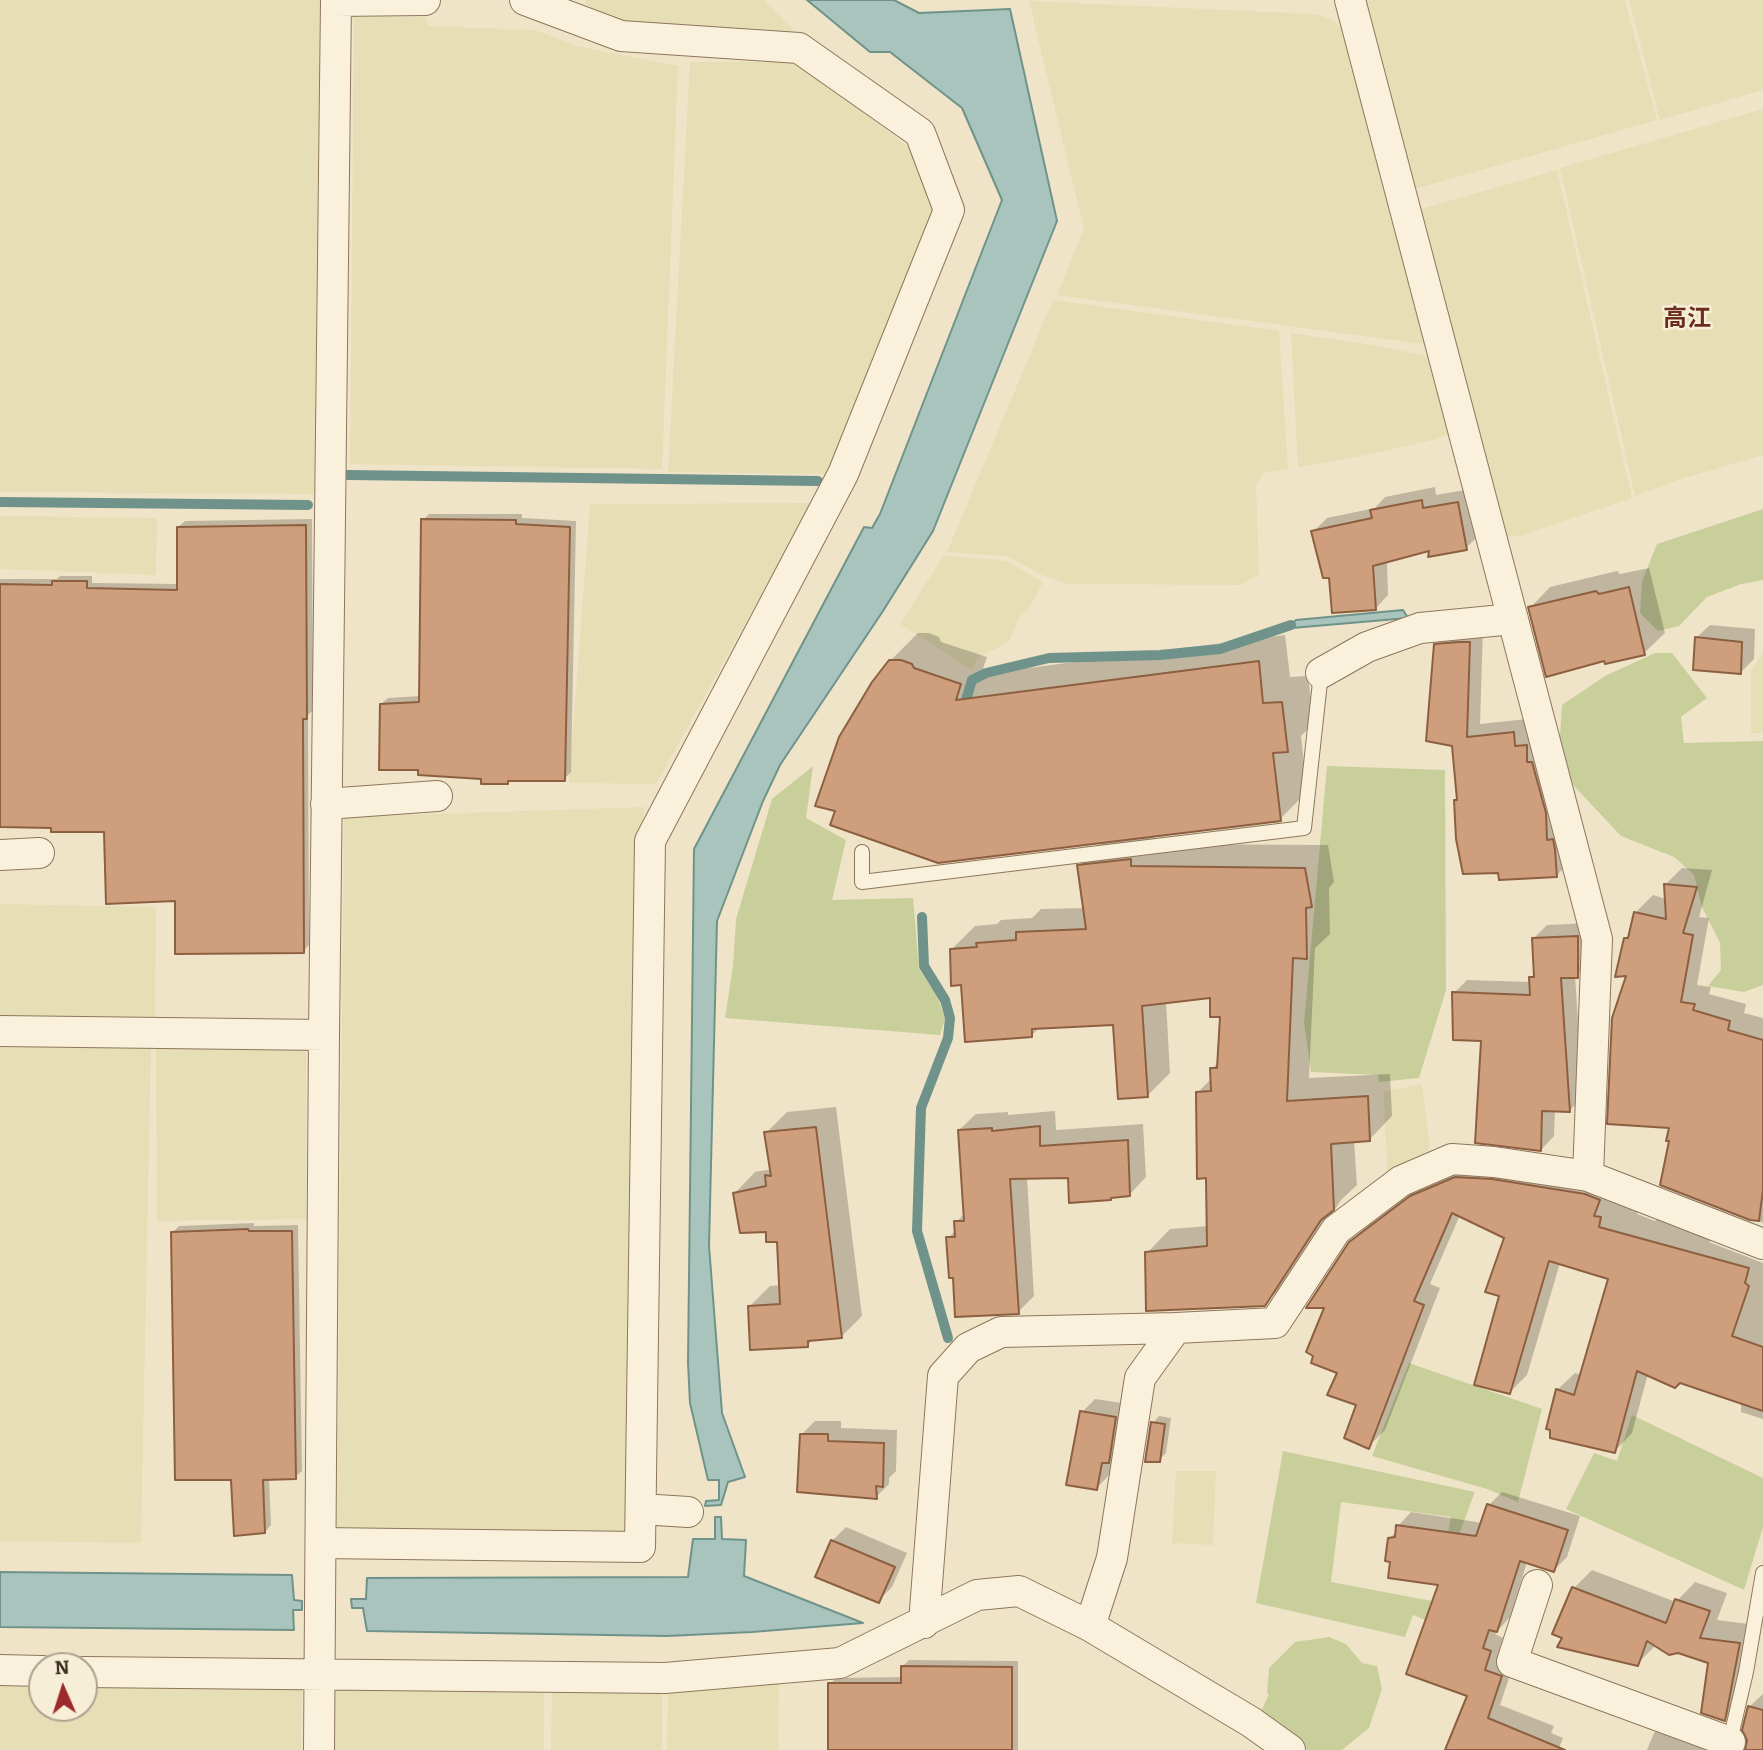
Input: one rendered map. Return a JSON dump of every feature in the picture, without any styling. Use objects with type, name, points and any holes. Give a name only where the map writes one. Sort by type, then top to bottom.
[{"type":"street","points":[[319,1750],[336,1],[425,0]]},
{"type":"street","points":[[321,1543],[640,1546],[650,841],[843,474],[949,210],[920,133],[799,48],[621,36],[525,0]]},
{"type":"street","points":[[1350,0],[1597,939],[1588,1176]]},
{"type":"street","points":[[1321,673],[1367,647],[1420,628],[1513,619]]},
{"type":"street","points":[[327,804],[437,796]]},
{"type":"street","points":[[0,855],[39,853]]},
{"type":"street","points":[[0,1031],[324,1035]]},
{"type":"street","points":[[924,1623],[943,1376],[968,1348],[1001,1332],[1275,1323],[1336,1230],[1401,1181],[1452,1159],[1494,1162],[1588,1176],[1763,1244]]},
{"type":"street","points":[[1090,1626],[1112,1558],[1140,1378],[1176,1328]]},
{"type":"street","points":[[641,1509],[688,1512]]},
{"type":"street","points":[[1537,1585],[1512,1662],[1728,1746]]},
{"type":"street","points":[[98,1671],[665,1678],[841,1663],[977,1595],[1019,1591],[1090,1626],[1251,1722],[1290,1750]]},
{"type":"street","points":[[0,1671],[28,1671]]},
{"type":"lane","points":[[862,852],[862,882],[1304,828],[1321,673]]},
{"type":"lane","points":[[1728,1746],[1746,1672],[1763,1576]]},
{"type":"shaded area","points":[[0,0],[320,0],[314,494],[0,492]]},
{"type":"shaded area","points":[[586,0],[764,0],[794,30],[785,36],[625,24],[603,16],[586,4]]},
{"type":"shaded area","points":[[1366,0],[1625,0],[1657,120],[1415,189]]},
{"type":"shaded area","points":[[1629,0],[1763,0],[1763,90],[1660,120]]},
{"type":"shaded area","points":[[1029,1],[1315,14],[1331,19],[1349,34],[1430,345],[1057,295],[1084,229]]},
{"type":"shaded area","points":[[354,17],[427,17],[428,26],[535,30],[577,46],[678,66],[662,469],[350,464]]},
{"type":"shaded area","points":[[690,62],[798,62],[908,147],[935,212],[830,474],[668,472]]},
{"type":"shaded area","points":[[1763,109],[1763,455],[1678,480],[1635,496],[1560,168]]},
{"type":"shaded area","points":[[1557,170],[1632,498],[1520,536],[1502,537],[1421,209]]},
{"type":"shaded area","points":[[1053,300],[1279,331],[1288,469],[1265,472],[1256,485],[1259,575],[1240,585],[1068,584],[1044,576],[1006,556],[947,552]]},
{"type":"shaded area","points":[[1291,333],[1433,357],[1450,434],[1347,459],[1298,467]]},
{"type":"shaded area","points":[[812,503],[656,784],[569,783],[590,504]]},
{"type":"shaded area","points":[[0,516],[157,518],[156,575],[0,569]]},
{"type":"shaded area","points":[[944,555],[1006,561],[1043,582],[1029,609],[1019,617],[1009,642],[977,658],[973,671],[900,624]]},
{"type":"shaded area","points":[[1763,652],[1763,733],[1751,733],[1751,671]]},
{"type":"shaded area","points":[[644,807],[625,1533],[337,1530],[344,817]]},
{"type":"shaded area","points":[[0,904],[156,907],[155,1018],[0,1016]]},
{"type":"shaded area","points":[[0,1044],[151,1044],[141,1543],[0,1541]]},
{"type":"shaded area","points":[[156,1044],[306,1046],[306,1219],[157,1221]]},
{"type":"shaded area","points":[[1422,1084],[1430,1149],[1388,1176],[1383,1092]]},
{"type":"shaded area","points":[[1176,1471],[1216,1471],[1213,1545],[1172,1543]]},
{"type":"shaded area","points":[[779,1677],[778,1750],[667,1750],[668,1687]]},
{"type":"shaded area","points":[[0,1684],[28,1684],[28,1722],[98,1722],[98,1684],[302,1686],[301,1750],[0,1750]]},
{"type":"shaded area","points":[[335,1685],[544,1685],[544,1750],[334,1750]]},
{"type":"shaded area","points":[[662,1686],[662,1750],[551,1750],[552,1688]]},
{"type":"green space","points":[[1763,509],[1763,580],[1741,584],[1707,597],[1679,626],[1658,631],[1640,613],[1642,581],[1657,544]]},
{"type":"green space","points":[[1655,653],[1672,653],[1707,698],[1681,717],[1684,743],[1763,741],[1763,985],[1744,992],[1708,986],[1721,970],[1720,943],[1702,907],[1694,875],[1674,857],[1621,836],[1574,786],[1559,751],[1562,705],[1605,676]]},
{"type":"green space","points":[[813,766],[806,818],[846,840],[832,900],[913,898],[919,969],[938,998],[945,1019],[940,1035],[725,1018],[733,966],[736,919],[772,799]]},
{"type":"green space","points":[[1327,766],[1445,770],[1446,990],[1419,1078],[1379,1082],[1378,1075],[1311,1072],[1304,1023]]},
{"type":"green space","points":[[1409,1363],[1542,1409],[1518,1502],[1487,1489],[1372,1456]]},
{"type":"green space","points":[[1632,1415],[1763,1478],[1763,1527],[1744,1590],[1566,1509],[1594,1453],[1617,1461]]},
{"type":"green space","points":[[1283,1451],[1475,1492],[1435,1598],[1451,1517],[1341,1502],[1331,1582],[1432,1601],[1426,1620],[1413,1615],[1405,1637],[1256,1603]]},
{"type":"green space","points":[[1329,1637],[1346,1644],[1362,1663],[1377,1666],[1382,1689],[1369,1728],[1342,1750],[1308,1750],[1257,1720],[1269,1694],[1269,1668],[1295,1642]]},
{"type":"water","points":[[807,0],[894,0],[919,13],[1010,9],[1057,221],[933,531],[780,765],[763,801],[717,921],[709,1246],[722,1413],[745,1477],[728,1482],[721,1505],[705,1506],[706,1501],[719,1500],[719,1480],[708,1480],[690,1403],[688,1363],[694,849],[864,527],[872,528],[880,514],[1002,200],[962,108],[890,52],[870,52]]},
{"type":"water","points":[[1403,610],[1408,618],[1292,628],[1291,625],[1296,620]]},
{"type":"water","points":[[715,1517],[721,1517],[722,1539],[746,1540],[744,1576],[863,1623],[667,1636],[367,1631],[363,1608],[352,1608],[351,1599],[366,1599],[367,1578],[688,1577],[693,1539],[715,1539]]},
{"type":"water","points":[[0,1572],[292,1575],[294,1600],[302,1601],[302,1610],[293,1610],[294,1630],[0,1627]]},
{"type":"building","points":[[1422,500],[1423,508],[1458,502],[1467,550],[1428,557],[1429,551],[1373,566],[1376,610],[1332,613],[1329,578],[1323,578],[1311,531],[1372,518],[1370,510]]},
{"type":"building","points":[[421,519],[516,520],[516,524],[570,527],[565,781],[481,784],[481,779],[418,775],[418,770],[379,770],[380,704],[419,702]]},
{"type":"building","points":[[306,525],[304,953],[175,954],[175,901],[106,904],[104,832],[51,832],[51,828],[0,827],[0,584],[52,585],[52,581],[87,581],[87,588],[177,590],[177,527]]},
{"type":"building","points":[[1629,587],[1645,655],[1605,664],[1604,661],[1546,677],[1528,607],[1596,591],[1599,594]]},
{"type":"building","points":[[1695,637],[1742,642],[1741,674],[1693,670]]},
{"type":"building","points":[[1470,642],[1467,737],[1514,732],[1515,746],[1527,745],[1527,762],[1532,762],[1546,813],[1547,840],[1553,839],[1557,877],[1499,880],[1498,873],[1463,874],[1456,839],[1454,800],[1457,800],[1452,746],[1426,741],[1434,644]]},
{"type":"building","points":[[889,660],[901,660],[912,664],[914,668],[961,684],[956,700],[1259,661],[1263,703],[1282,702],[1288,752],[1273,753],[1281,821],[938,863],[830,825],[835,811],[815,806],[839,737],[872,682]]},
{"type":"building","points":[[1131,859],[1131,866],[1305,868],[1312,907],[1306,908],[1307,959],[1293,958],[1287,1101],[1368,1096],[1370,1141],[1331,1144],[1334,1210],[1321,1220],[1265,1306],[1146,1311],[1145,1252],[1207,1246],[1206,1178],[1197,1179],[1196,1092],[1211,1091],[1210,1068],[1217,1068],[1220,1017],[1210,1017],[1210,998],[1142,1006],[1148,1097],[1118,1099],[1113,1025],[1032,1029],[1032,1037],[965,1042],[961,985],[951,986],[950,949],[977,947],[976,943],[1016,940],[1016,932],[1086,929],[1077,865]]},
{"type":"building","points":[[1664,884],[1697,887],[1683,933],[1693,935],[1681,1002],[1695,1004],[1693,1010],[1730,1021],[1728,1030],[1763,1040],[1763,1190],[1759,1221],[1750,1220],[1660,1185],[1669,1128],[1607,1124],[1612,1018],[1626,976],[1615,977],[1624,938],[1628,938],[1634,912],[1666,919]]},
{"type":"building","points":[[1578,936],[1578,978],[1561,978],[1570,1112],[1542,1111],[1541,1151],[1475,1143],[1481,1041],[1453,1040],[1452,992],[1530,995],[1529,977],[1534,977],[1532,938]]},
{"type":"building","points":[[1040,1126],[1040,1146],[1128,1140],[1130,1196],[1069,1203],[1068,1178],[1010,1179],[1019,1314],[955,1317],[953,1278],[949,1278],[946,1237],[955,1237],[954,1221],[964,1221],[958,1130],[992,1128],[992,1131]]},
{"type":"building","points":[[816,1127],[842,1338],[808,1341],[808,1347],[750,1350],[748,1306],[780,1304],[777,1242],[766,1242],[766,1232],[740,1233],[733,1193],[766,1186],[765,1175],[771,1176],[764,1132]]},
{"type":"building","points":[[1455,1177],[1492,1179],[1585,1194],[1600,1200],[1594,1216],[1601,1217],[1599,1227],[1749,1268],[1745,1283],[1749,1286],[1732,1336],[1763,1347],[1763,1411],[1680,1383],[1675,1388],[1637,1371],[1615,1453],[1550,1438],[1550,1430],[1546,1429],[1556,1389],[1574,1395],[1608,1279],[1549,1261],[1510,1394],[1474,1385],[1499,1296],[1485,1292],[1504,1238],[1452,1213],[1414,1301],[1424,1305],[1369,1449],[1344,1438],[1356,1405],[1327,1395],[1337,1373],[1311,1363],[1313,1356],[1306,1352],[1324,1308],[1306,1308],[1349,1242],[1410,1196]]},
{"type":"building","points":[[248,1229],[292,1231],[296,1479],[263,1480],[265,1533],[234,1536],[231,1480],[175,1480],[171,1232]]},
{"type":"building","points":[[1080,1411],[1116,1417],[1109,1463],[1102,1463],[1097,1490],[1066,1485]]},
{"type":"building","points":[[1151,1422],[1165,1424],[1160,1462],[1145,1462]]},
{"type":"building","points":[[800,1434],[828,1434],[828,1441],[884,1443],[883,1487],[876,1486],[877,1499],[797,1492]]},
{"type":"building","points":[[1487,1504],[1568,1530],[1554,1572],[1520,1561],[1497,1632],[1489,1630],[1483,1648],[1491,1651],[1485,1670],[1502,1676],[1488,1718],[1565,1750],[1445,1750],[1467,1696],[1406,1674],[1438,1585],[1388,1578],[1390,1562],[1385,1561],[1388,1538],[1395,1537],[1396,1525],[1476,1536]]},
{"type":"building","points":[[831,1540],[895,1567],[879,1603],[815,1577]]},
{"type":"building","points":[[1572,1587],[1666,1623],[1675,1599],[1710,1611],[1700,1638],[1740,1643],[1725,1721],[1701,1713],[1708,1663],[1678,1653],[1669,1655],[1647,1641],[1638,1666],[1557,1647],[1562,1638],[1552,1634]]},
{"type":"building","points":[[901,1666],[1012,1667],[1012,1750],[828,1750],[828,1683],[901,1683]]},
{"type":"building","points":[[1748,1706],[1763,1710],[1763,1750],[1745,1750],[1747,1740],[1742,1730]]},
{"type":"waterway","points":[[348,475],[818,481]]},
{"type":"waterway","points":[[0,502],[308,505]]},
{"type":"waterway","points":[[963,710],[972,680],[986,673],[1049,658],[1160,655],[1220,649],[1291,625]]},
{"type":"waterway","points":[[922,917],[924,966],[945,1000],[950,1018],[948,1038],[921,1108],[917,1231],[948,1338]]},
{"type":"district","name":"高江","points":[[1687,319]]}]
